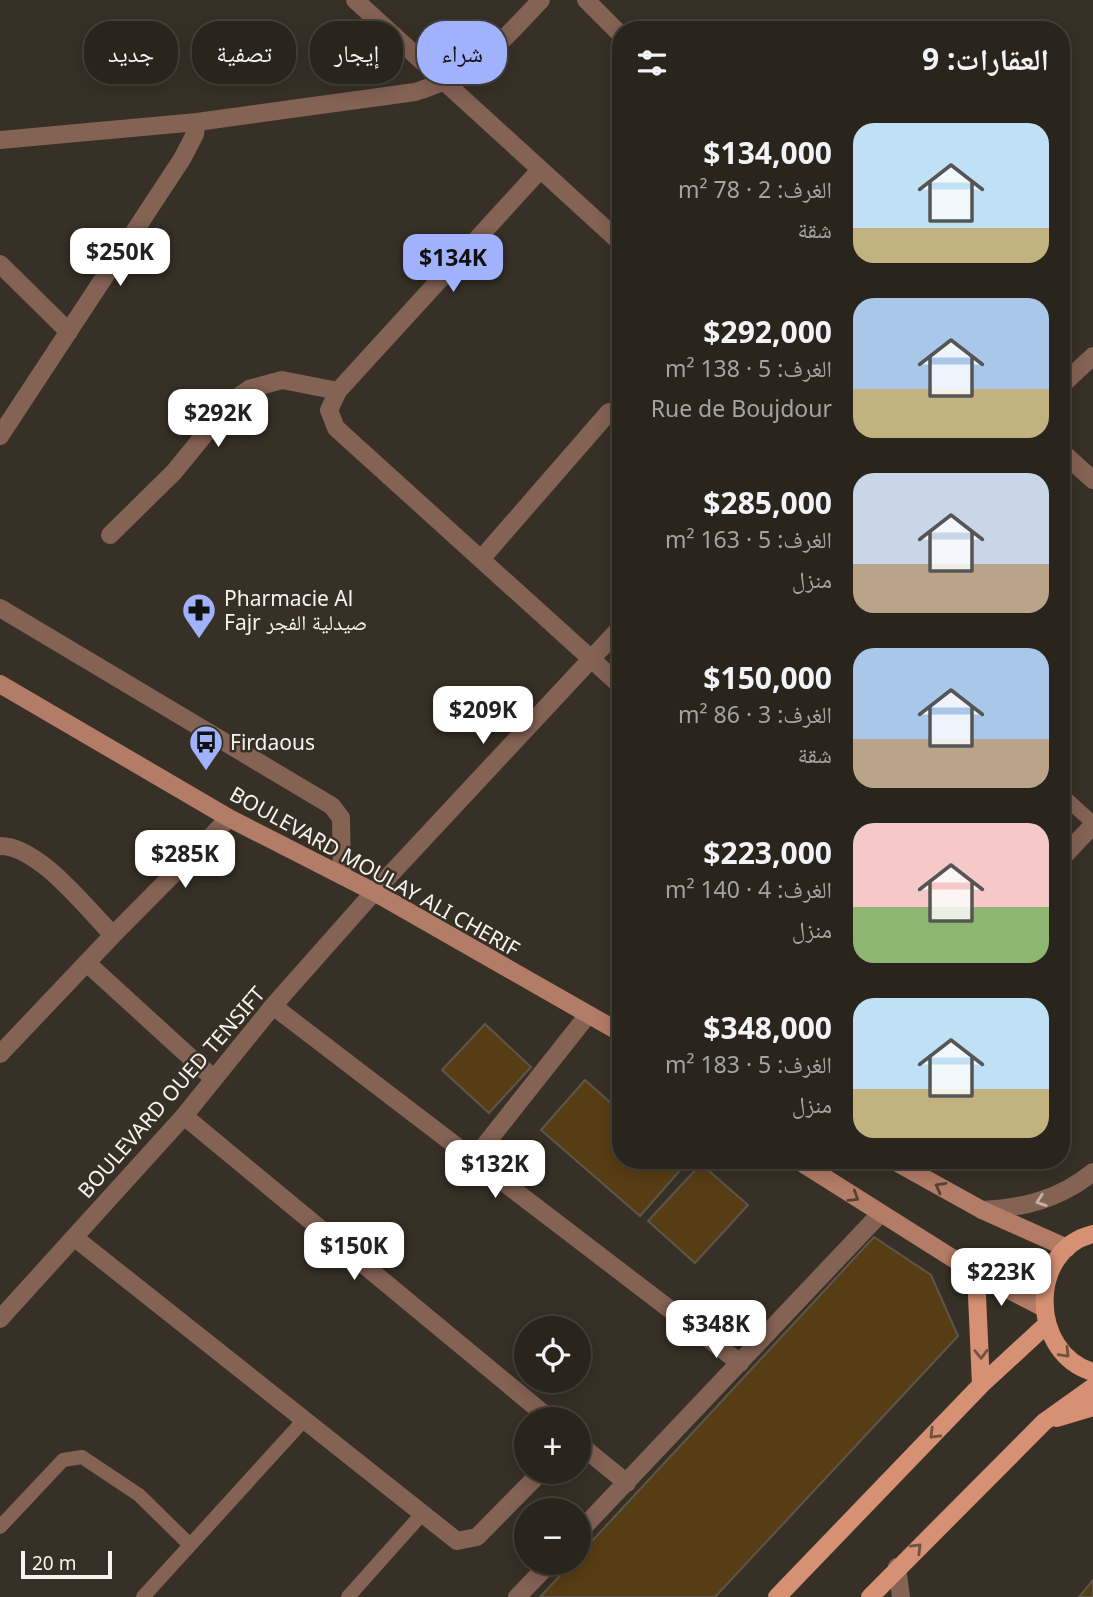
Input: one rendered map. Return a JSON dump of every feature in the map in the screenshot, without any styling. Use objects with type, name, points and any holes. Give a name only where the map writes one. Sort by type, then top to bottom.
[{"type":"main road","name":"BOULEVARD MOULAY ALI CHERIF","points":[[0,684],[229,818],[374,892],[612,1028]]},
{"type":"main road","points":[[811,1169],[1046,1316]]},
{"type":"main road","points":[[908,1169],[982,1210],[1067,1248]]},
{"type":"main road","points":[[1093,1234],[1067,1248],[1052,1267],[1044,1289],[1051,1337],[1066,1356],[1093,1372]]},
{"type":"main road","points":[[976,1273],[981,1385]]},
{"type":"main road","points":[[777,1597],[1046,1316]]},
{"type":"main road","points":[[870,1597],[1044,1422],[1093,1387]]},
{"type":"main road","points":[[1044,1422],[1093,1407]]},
{"type":"street","points":[[355,0],[417,55]]},
{"type":"street","points":[[507,36],[541,0]]},
{"type":"street","points":[[586,0],[612,26]]},
{"type":"street","points":[[0,140],[197,122],[415,92],[441,84]]},
{"type":"street","points":[[450,84],[612,235]]},
{"type":"street","points":[[0,436],[182,159],[195,134],[197,122]]},
{"type":"street","points":[[540,170],[338,391],[329,410],[337,428],[612,677]]},
{"type":"street","points":[[0,264],[69,332]]},
{"type":"street","points":[[1070,378],[1093,356]]},
{"type":"street","points":[[110,535],[174,472],[232,401],[248,389],[282,380],[338,391]]},
{"type":"street","points":[[482,558],[609,412]]},
{"type":"street","points":[[1070,459],[1093,480]]},
{"type":"street","points":[[0,608],[332,806],[341,818],[342,875]]},
{"type":"street","name":"BOULEVARD OUED TENSIFT","points":[[0,1319],[184,1116],[274,1006],[374,892],[612,637]]},
{"type":"street","points":[[0,1055],[113,935],[229,818]]},
{"type":"street","points":[[1070,849],[1093,824]]},
{"type":"street","points":[[0,846],[13,846],[32,855],[113,935]]},
{"type":"street","points":[[88,964],[214,1079]]},
{"type":"street","points":[[274,1006],[740,1363]]},
{"type":"street","points":[[473,1160],[587,1016]]},
{"type":"street","points":[[184,1116],[536,1407]]},
{"type":"street","points":[[982,1210],[1038,1203],[1064,1192],[1093,1172]]},
{"type":"street","points":[[591,1520],[880,1214]]},
{"type":"street","points":[[75,1238],[457,1541],[477,1537],[529,1484]]},
{"type":"street","points":[[591,1454],[627,1483]]},
{"type":"street","points":[[897,1567],[901,1597]]},
{"type":"street","points":[[517,1597],[538,1575]]},
{"type":"lane","points":[[1070,802],[1093,824]]},
{"type":"lane","points":[[143,1597],[303,1420]]},
{"type":"lane","points":[[0,1527],[63,1460],[82,1457],[139,1495],[190,1545]]},
{"type":"lane","points":[[348,1597],[422,1514]]},
{"type":"building","points":[[485,1024],[531,1067],[489,1113],[442,1070]]},
{"type":"building","points":[[585,1080],[612,1104],[612,1169],[681,1169],[640,1216],[541,1130]]},
{"type":"building","points":[[696,1169],[707,1169],[748,1205],[695,1263],[648,1221]]},
{"type":"building","points":[[874,1237],[931,1275],[958,1336],[715,1597],[540,1597],[561,1575],[591,1575],[591,1542]]},
{"type":"building","points":[[1093,1580],[1093,1597],[1079,1597]]},
{"type":"place","name":"Pharmacie Al Fajr صيدلية الفجر","points":[[199,640]]},
{"type":"place","name":"Firdaous","points":[[206,772]]}]
